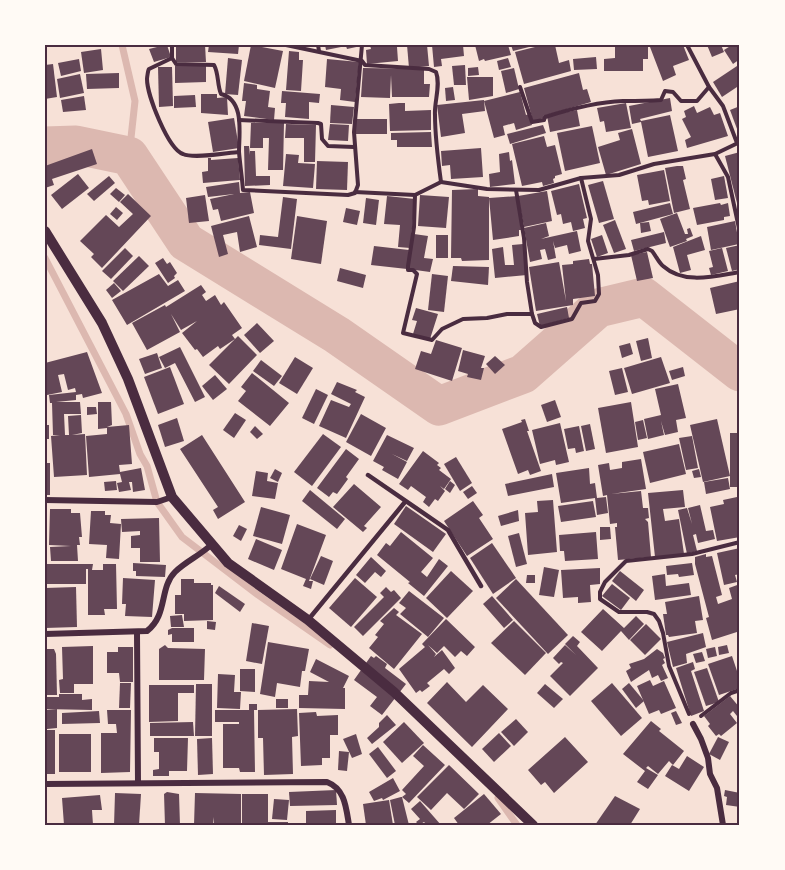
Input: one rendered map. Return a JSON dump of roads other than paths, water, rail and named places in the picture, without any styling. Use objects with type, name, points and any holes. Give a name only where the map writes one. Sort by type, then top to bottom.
[{"type":"street","points":[[45,231],[102,323],[128,380],[172,497],[228,562],[308,620],[415,711],[531,824]]},
{"type":"street","points":[[45,500],[157,502],[172,497]]},
{"type":"street","points":[[45,634],[147,631],[158,619],[167,585],[174,573],[202,554],[212,544]]},
{"type":"street","points":[[137,633],[138,782]]},
{"type":"street","points":[[693,724],[701,739],[708,758],[710,774],[717,788],[723,825]]},
{"type":"street","points":[[45,784],[327,782],[338,788],[342,794],[349,825]]},
{"type":"lane","points":[[368,475],[448,530],[481,586]]},
{"type":"lane","points":[[308,620],[405,502]]},
{"type":"waterway","points":[[122,45],[135,101],[129,156]]},
{"type":"waterway","points":[[45,146],[76,145],[129,156],[186,242],[337,335],[439,406],[523,374],[598,308],[644,297],[740,372]]},
{"type":"waterway","points":[[45,258],[126,414],[140,454],[147,466],[157,502],[182,537],[258,595],[330,645]]},
{"type":"waterway","points":[[498,798],[517,825]]}]
